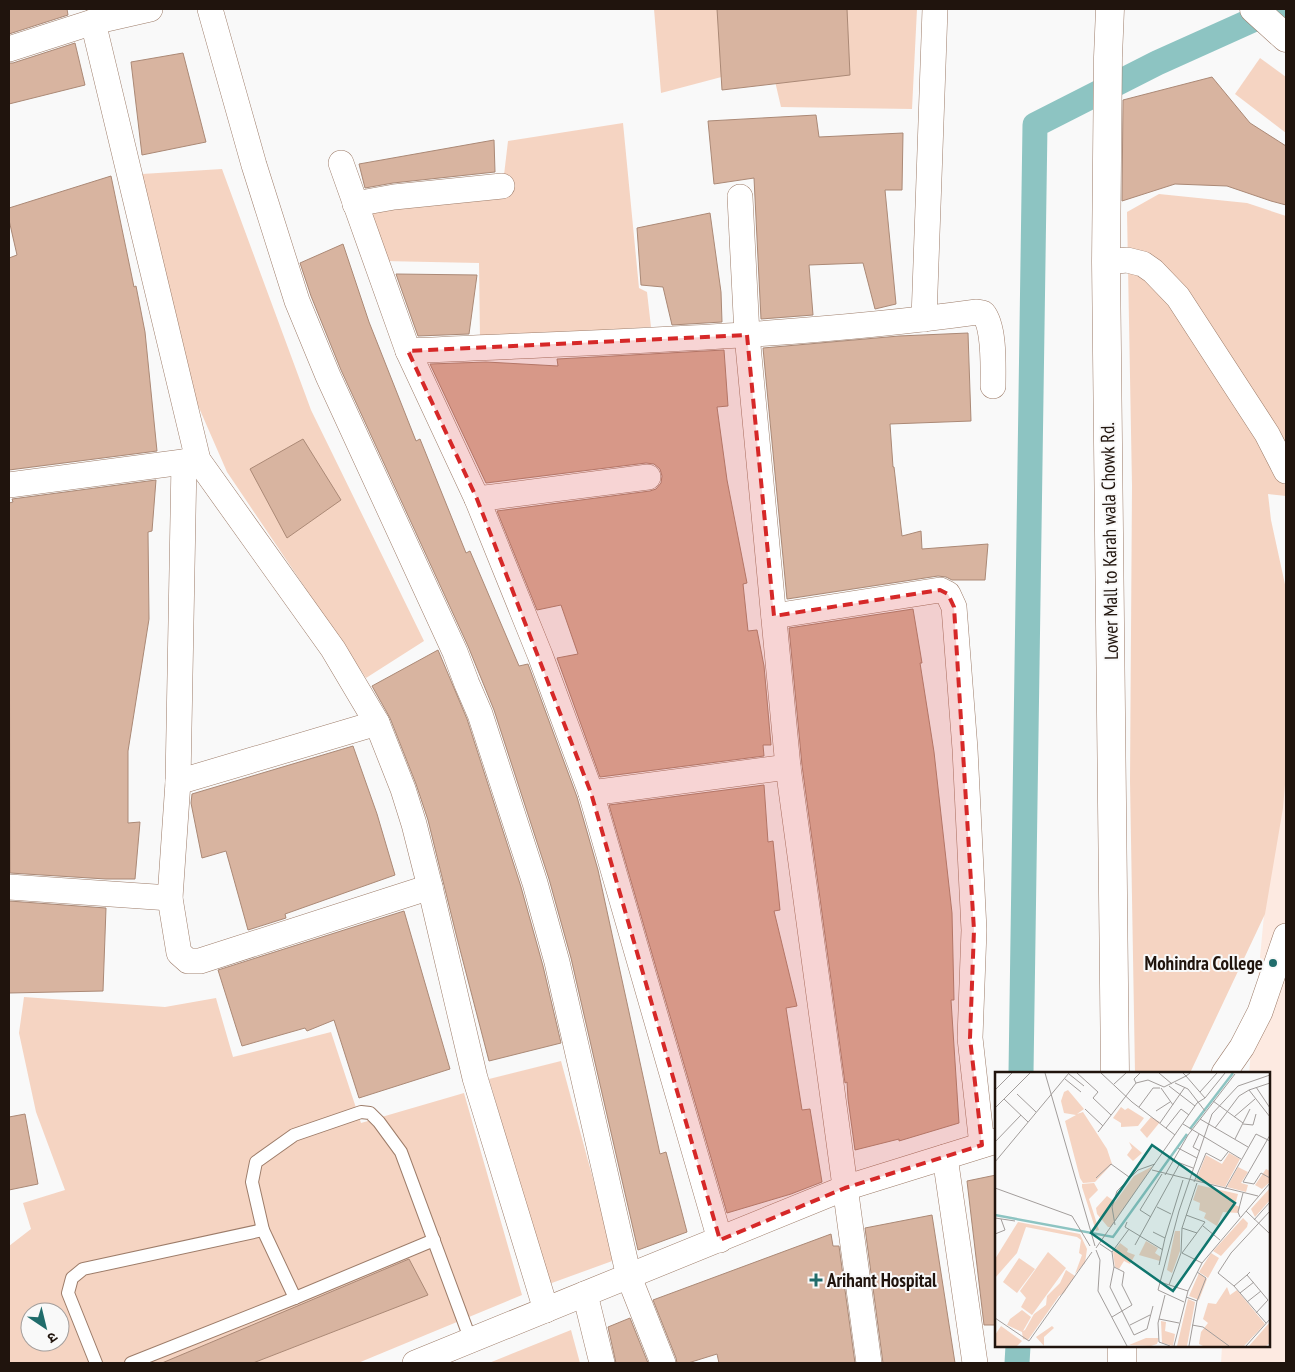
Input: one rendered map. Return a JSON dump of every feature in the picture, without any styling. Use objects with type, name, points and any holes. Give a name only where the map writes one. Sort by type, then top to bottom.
[{"type":"street","points":[[9,49],[93,22],[150,9]]},
{"type":"street","points":[[210,9],[254,165],[298,302],[328,376],[455,652],[483,723],[535,883],[557,962],[629,1277],[663,1363]]},
{"type":"street","points":[[924,319],[935,9]]},
{"type":"street","name":"Lower Mall to Karah wala Chowk Rd.","points":[[1110,9],[1106,262],[1114,1072]]},
{"type":"street","points":[[1254,9],[1283,36]]},
{"type":"street","points":[[93,22],[191,461],[178,782],[170,898],[179,953],[188,961],[200,961],[430,887]]},
{"type":"street","points":[[340,162],[408,351],[477,499],[540,655],[591,793],[720,1240]]},
{"type":"street","points":[[355,204],[394,196],[502,186]]},
{"type":"street","points":[[740,197],[747,335],[788,767],[869,1363]]},
{"type":"street","points":[[1106,262],[1127,260],[1143,264],[1153,271],[1178,297],[1267,434],[1286,471]]},
{"type":"street","points":[[408,351],[747,335],[924,319],[977,312],[983,313],[987,317],[991,333],[993,386]]},
{"type":"street","points":[[9,485],[191,461]]},
{"type":"street","points":[[191,461],[333,649],[377,723],[414,824],[475,1078],[546,1310]]},
{"type":"street","points":[[477,499],[648,477]]},
{"type":"street","points":[[415,1363],[845,1188],[989,1143],[970,1038],[974,930],[965,749],[954,607],[948,594],[940,590],[774,616]]},
{"type":"street","points":[[178,782],[377,723]]},
{"type":"street","points":[[591,793],[788,767]]},
{"type":"street","points":[[9,887],[170,898]]},
{"type":"street","points":[[1225,1072],[1242,1046],[1260,1012],[1286,936]]},
{"type":"street","points":[[945,1157],[975,1363]]},
{"type":"street","points":[[585,1294],[602,1363]]},
{"type":"street","points":[[1122,1347],[1122,1363]]},
{"type":"lane","points":[[295,1298],[263,1230],[252,1182],[256,1162],[294,1135],[361,1112],[370,1113],[401,1152],[471,1341]]},
{"type":"lane","points":[[96,1363],[68,1293],[72,1278],[83,1269],[263,1230]]},
{"type":"lane","points":[[131,1363],[434,1240]]},
{"type":"highlighted area","points":[[747,335],[774,616],[940,590],[948,594],[954,607],[974,930],[970,1038],[982,1145],[845,1188],[720,1240],[591,793],[477,499],[408,351]]},
{"type":"shaded area","points":[[654,9],[917,9],[912,109],[781,107],[771,64],[661,93]]},
{"type":"shaded area","points":[[1260,58],[1286,77],[1286,133],[1235,94]]},
{"type":"shaded area","points":[[623,123],[639,288],[647,292],[651,327],[480,339],[479,263],[383,261],[364,208],[502,192],[508,141]]},
{"type":"shaded area","points":[[222,169],[311,410],[424,641],[366,678],[227,472],[193,394],[142,174]]},
{"type":"shaded area","points":[[1159,194],[1247,203],[1286,216],[1286,496],[1268,494],[1271,520],[1286,589],[1286,773],[1283,808],[1265,914],[1190,1072],[1135,1072],[1130,781],[1132,486],[1127,212]]},
{"type":"shaded area","name":"Mohindra College","points":[[1286,599],[1286,1363],[1221,1363],[1222,1347],[1270,1347],[1270,1072],[1249,1072],[1270,852]]},
{"type":"shaded area","points":[[24,997],[165,1007],[216,998],[233,1057],[331,1032],[361,1123],[464,1093],[522,1295],[358,1363],[9,1363],[9,1246],[31,1229],[23,1203],[65,1190],[36,1112],[19,1033]]},
{"type":"shaded area","points":[[561,1061],[615,1260],[549,1284],[489,1079]]},
{"type":"shaded area","points":[[571,1330],[580,1363],[489,1363]]},
{"type":"building","points":[[9,9],[67,9],[68,15],[9,34]]},
{"type":"building","points":[[717,9],[847,9],[850,75],[722,90]]},
{"type":"building","points":[[75,43],[85,85],[9,104],[9,63]]},
{"type":"building","points":[[183,53],[206,142],[142,155],[131,62]]},
{"type":"building","points":[[1212,77],[1250,123],[1286,146],[1286,205],[1227,186],[1175,184],[1122,201],[1123,100]]},
{"type":"building","points":[[816,115],[819,137],[903,133],[902,190],[885,190],[896,304],[875,309],[863,263],[809,265],[813,315],[761,319],[754,178],[714,184],[708,121]]},
{"type":"building","points":[[494,140],[495,172],[393,183],[365,188],[359,164]]},
{"type":"building","points":[[111,176],[145,332],[157,451],[9,470],[9,258],[17,255],[9,220],[9,208]]},
{"type":"building","points":[[710,213],[721,292],[722,322],[672,325],[663,287],[641,285],[637,228]]},
{"type":"building","points":[[343,244],[369,322],[416,441],[420,439],[466,553],[470,551],[519,666],[528,664],[577,797],[598,870],[660,1154],[666,1152],[687,1232],[638,1250],[571,958],[549,879],[494,710],[468,646],[341,370],[311,296],[300,263]]},
{"type":"building","points":[[396,274],[477,275],[469,334],[418,336]]},
{"type":"building","points":[[968,333],[971,421],[890,424],[893,467],[902,536],[921,531],[922,549],[988,544],[985,580],[952,580],[938,576],[787,599],[763,348],[899,336]]},
{"type":"building","points":[[724,350],[728,406],[717,407],[727,480],[747,583],[743,584],[748,631],[757,630],[764,666],[771,745],[763,745],[764,756],[600,777],[557,658],[578,654],[561,605],[537,610],[497,511],[650,491],[656,489],[661,483],[660,469],[654,464],[646,463],[486,483],[430,364],[486,362],[558,366],[557,359]]},
{"type":"building","points":[[303,439],[341,500],[287,538],[250,469]]},
{"type":"building","points":[[156,480],[152,531],[148,532],[149,619],[128,751],[128,823],[140,822],[135,879],[10,873],[9,503],[13,502],[12,499]]},
{"type":"building","points":[[913,609],[934,752],[952,913],[954,1000],[951,1000],[959,1123],[899,1141],[899,1139],[855,1150],[802,765],[789,628]]},
{"type":"building","points":[[438,650],[467,719],[521,887],[543,966],[561,1043],[489,1061],[428,820],[390,718],[372,686]]},
{"type":"building","points":[[353,746],[377,814],[395,875],[285,914],[286,918],[248,930],[226,851],[202,858],[191,803],[192,794]]},
{"type":"building","points":[[764,785],[768,842],[773,841],[780,910],[774,911],[797,1006],[786,1008],[802,1110],[810,1109],[822,1182],[791,1194],[727,1213],[609,805]]},
{"type":"building","points":[[9,901],[106,908],[103,991],[9,993]]},
{"type":"building","points":[[404,911],[450,1069],[359,1098],[334,1020],[307,1031],[305,1028],[242,1046],[218,970]]},
{"type":"building","points":[[25,1114],[38,1184],[9,1190],[9,1117]]},
{"type":"building","points":[[995,1175],[995,1325],[984,1325],[967,1181]]},
{"type":"building","points":[[932,1215],[955,1363],[883,1363],[865,1228]]},
{"type":"building","points":[[831,1234],[833,1246],[839,1246],[855,1363],[719,1363],[717,1354],[688,1363],[677,1363],[653,1300]]},
{"type":"building","points":[[409,1259],[428,1295],[253,1363],[162,1363]]},
{"type":"building","points":[[630,1318],[648,1363],[616,1363],[608,1327]]},
{"type":"waterway","points":[[1021,1072],[1035,125],[1157,63],[1277,9]]},
{"type":"waterway","points":[[1017,1363],[1018,1347]]},
{"type":"place","name":"Mohindra College","points":[[1273,963]]},
{"type":"place","name":"Arihant Hospital","points":[[816,1280]]}]
